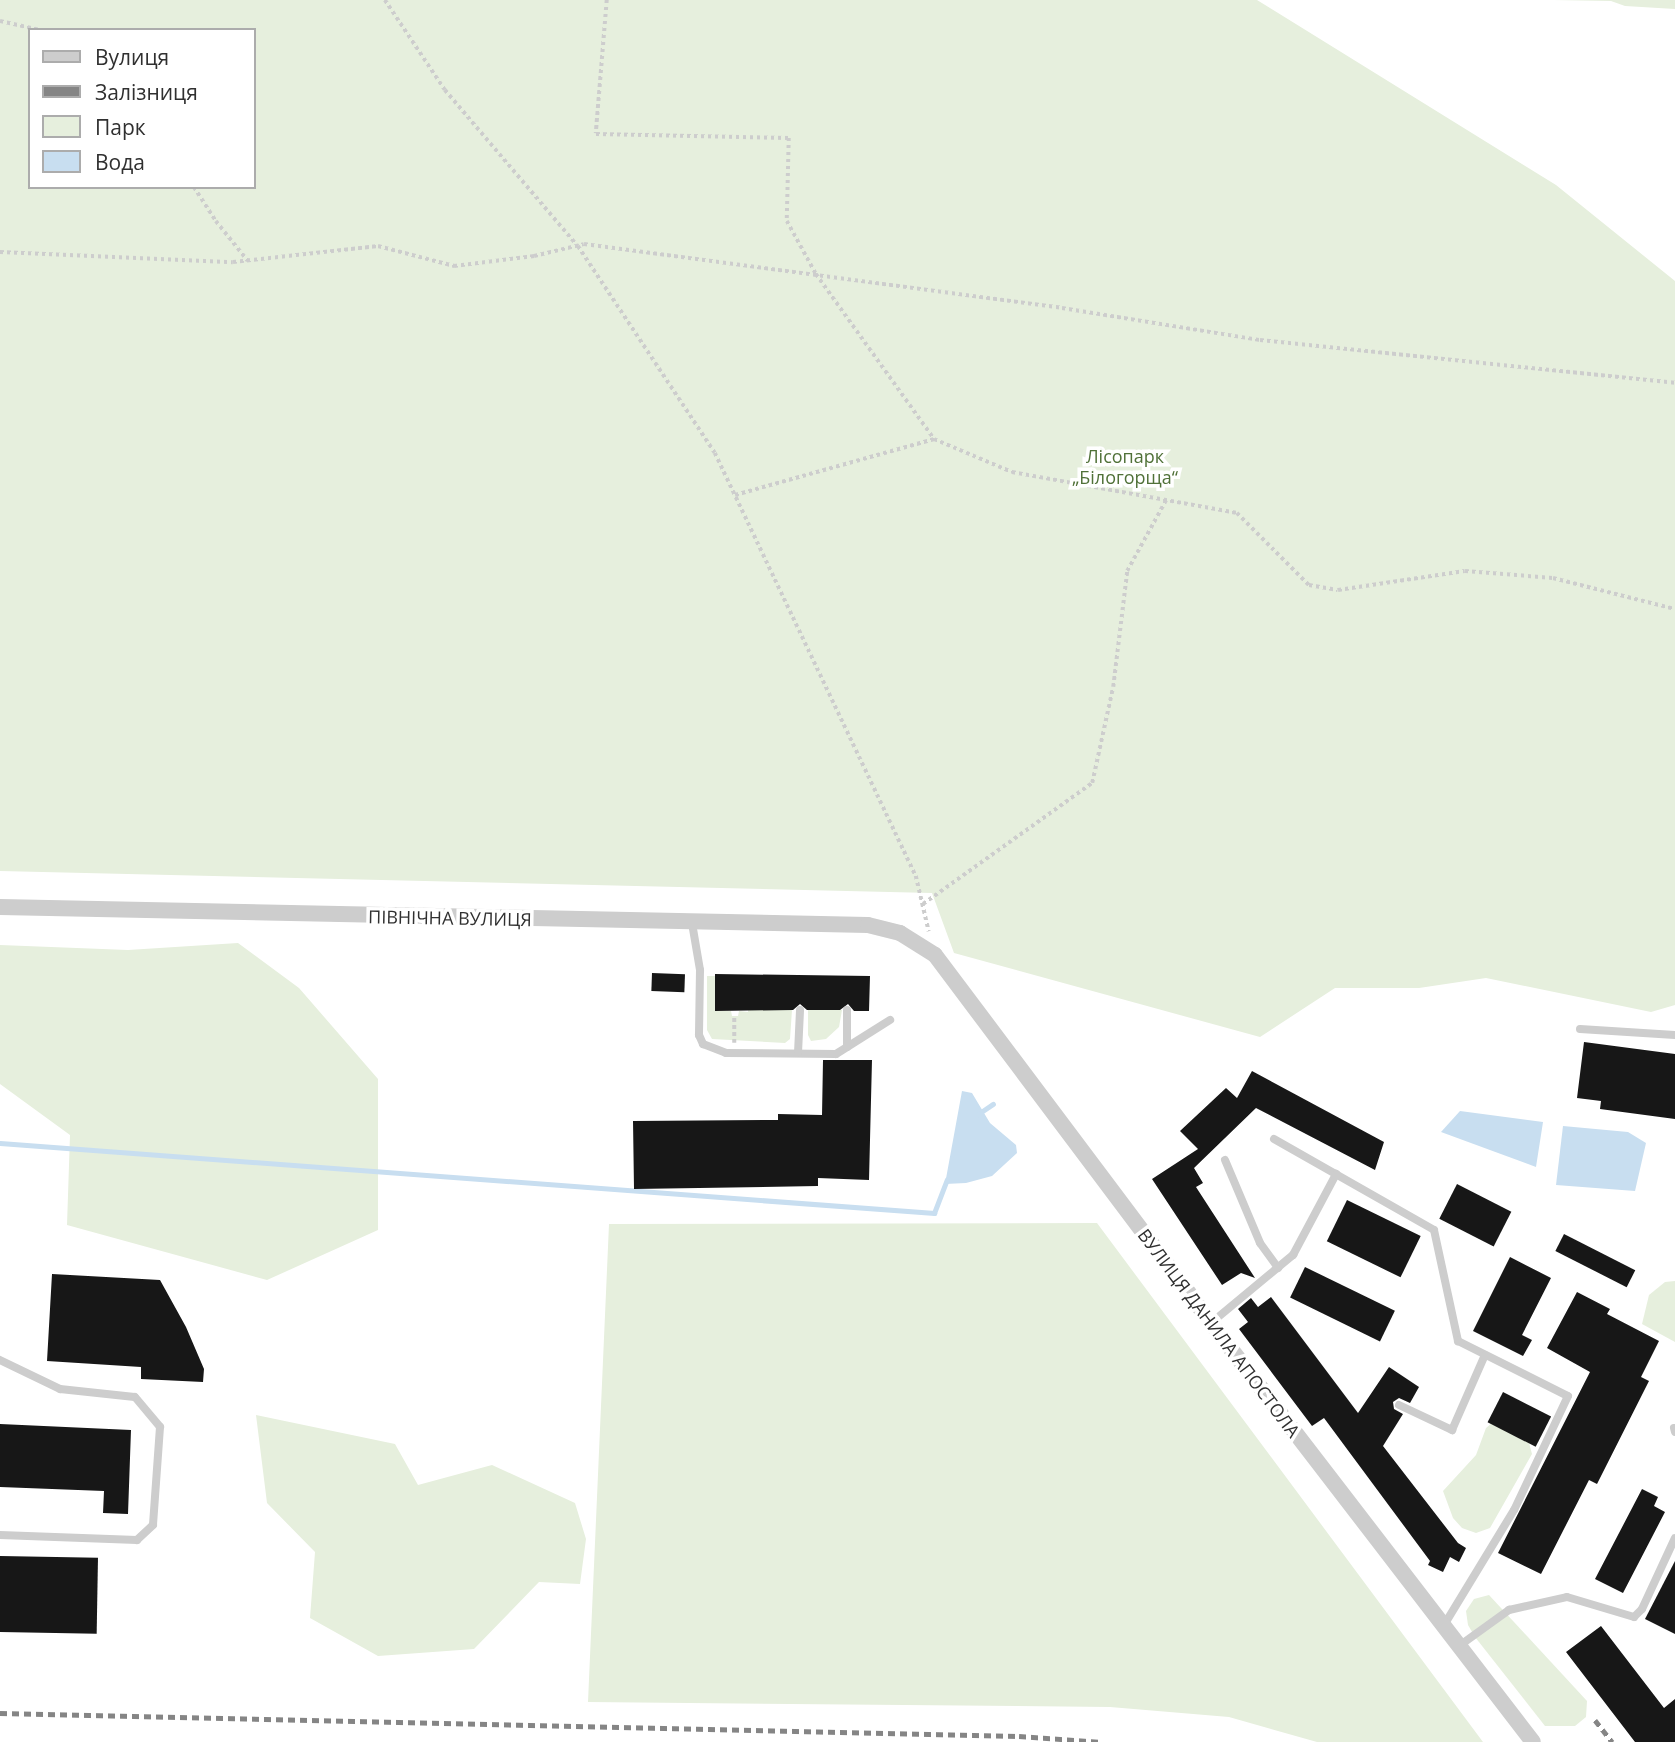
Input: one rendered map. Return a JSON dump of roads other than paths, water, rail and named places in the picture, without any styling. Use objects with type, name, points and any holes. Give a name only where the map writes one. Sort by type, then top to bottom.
[{"type":"street","name":"ПІВНІЧНА ВУЛИЦЯ","points":[[0,907],[868,925],[900,933]]},
{"type":"street","name":"ВУЛИЦЯ ДАНИЛА АПОСТОЛА","points":[[900,933],[935,955],[1211,1323],[1533,1742]]},
{"type":"lane","points":[[692,923],[700,970],[699,1035],[703,1044],[720,1052],[733,1053],[836,1054],[890,1020]]},
{"type":"lane","points":[[798,1054],[800,1010]]},
{"type":"lane","points":[[847,1010],[847,1047]]},
{"type":"lane","points":[[1580,1029],[1675,1035]]},
{"type":"lane","points":[[1274,1139],[1434,1230],[1458,1341],[1568,1395],[1514,1510],[1444,1625]]},
{"type":"lane","points":[[1225,1160],[1260,1243],[1278,1268]]},
{"type":"lane","points":[[1211,1323],[1293,1255],[1336,1174]]},
{"type":"lane","points":[[1399,1405],[1452,1430],[1485,1354]]},
{"type":"lane","points":[[0,1360],[60,1390],[135,1397],[160,1427],[153,1525],[137,1540],[0,1535]]},
{"type":"lane","points":[[1459,1646],[1509,1610],[1567,1597],[1634,1617],[1642,1609],[1675,1538]]},
{"type":"water","points":[[962,1091],[972,1093],[990,1123],[1016,1145],[1017,1153],[992,1176],[966,1183],[945,1184]]},
{"type":"water","points":[[1460,1111],[1543,1122],[1536,1167],[1441,1132]]},
{"type":"water","points":[[1563,1126],[1628,1132],[1646,1143],[1635,1191],[1556,1185]]},
{"type":"waterway","points":[[978,1114],[993,1104]]},
{"type":"waterway","points":[[0,1143],[934,1213],[947,1179]]},
{"type":"railway","points":[[0,1713],[1019,1736],[1102,1742]]},
{"type":"railway","points":[[1595,1720],[1612,1742]]},
{"type":"park label","name":"Лісопарк „Білогорща“","points":[[1125,468]]}]
